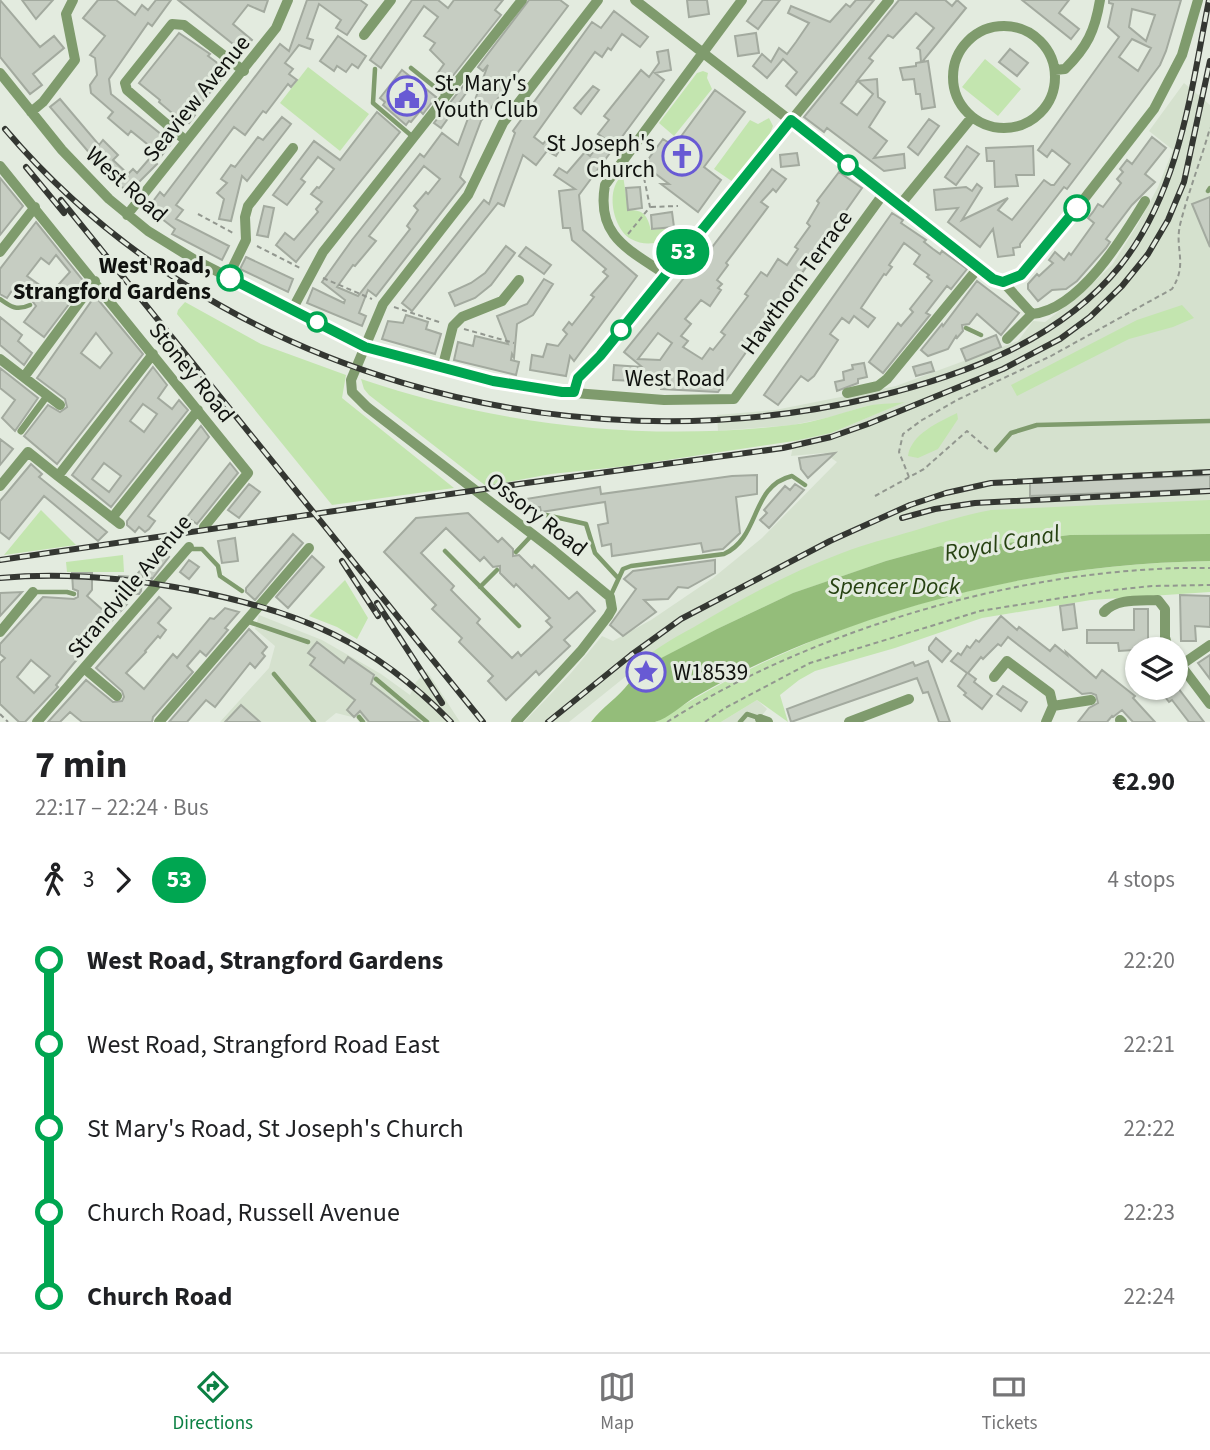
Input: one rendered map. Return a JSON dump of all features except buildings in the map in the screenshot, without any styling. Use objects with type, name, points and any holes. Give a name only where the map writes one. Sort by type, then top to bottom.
[{"type":"street","points":[[31,112],[43,102],[75,60],[66,14],[73,0]]},
{"type":"street","name":"Seaview Avenue","points":[[127,215],[276,29],[288,0]]},
{"type":"street","points":[[292,310],[323,252],[522,0]]},
{"type":"street","name":"Ossory Road","points":[[598,0],[503,123],[474,186],[383,304],[357,361],[351,387],[356,398],[610,597]]},
{"type":"street","points":[[635,0],[993,279],[1003,282],[1032,314]]},
{"type":"street","points":[[666,274],[621,243],[606,224],[602,203],[605,184],[742,0]]},
{"type":"street","points":[[574,392],[578,378],[600,356],[889,0]]},
{"type":"street","points":[[1055,70],[1065,69],[1079,56],[1091,37],[1101,0]]},
{"type":"street","points":[[1003,282],[1021,275],[1042,253],[1154,109],[1182,55],[1198,0]]},
{"type":"street","points":[[364,35],[389,1]]},
{"type":"street","points":[[185,140],[125,87],[125,83],[172,24],[184,25],[244,71]]},
{"type":"street","points":[[1006,26],[1030,33],[1045,46],[1055,70],[1052,95],[1043,110],[1031,121],[1017,127],[985,125],[972,117],[956,96],[953,75],[962,48],[981,31],[1006,26]]},
{"type":"street","name":"West Road","points":[[0,73],[69,158],[127,215],[176,250],[365,347],[442,369],[562,392],[664,400],[728,400],[739,394]]},
{"type":"street","points":[[900,205],[972,117]]},
{"type":"street","points":[[228,277],[246,240],[245,217],[248,206],[293,148]]},
{"type":"street","name":"Stoney Road","points":[[0,166],[248,472]]},
{"type":"street","name":"Hawthorn Terrace","points":[[739,394],[884,193]]},
{"type":"street","points":[[1007,339],[1032,314],[1042,313],[1076,292],[1122,239],[1145,201]]},
{"type":"street","points":[[0,252],[35,207]]},
{"type":"street","points":[[847,393],[878,386],[887,379],[913,347],[948,313],[979,267]]},
{"type":"street","points":[[442,369],[453,326],[462,317],[502,301],[519,279]]},
{"type":"street","points":[[24,377],[95,281]]},
{"type":"street","points":[[58,476],[153,354]]},
{"type":"street","points":[[0,359],[60,405]]},
{"type":"street","points":[[21,430],[47,396]]},
{"type":"street","points":[[0,485],[27,453],[116,521],[198,410]]},
{"type":"street","name":"Strandville Avenue","points":[[204,527],[248,472]]},
{"type":"street","name":"Strandville Avenue","points":[[37,722],[188,548]]},
{"type":"street","points":[[159,722],[309,548]]},
{"type":"street","points":[[0,632],[33,592]]},
{"type":"street","points":[[516,722],[601,625],[612,608],[610,597]]},
{"type":"street","points":[[1104,612],[1122,602],[1158,600],[1165,609],[1165,637]]},
{"type":"street","points":[[1188,657],[1210,645]]},
{"type":"street","points":[[994,677],[1007,661],[1049,693],[1053,706],[1046,722]]},
{"type":"street","points":[[85,669],[117,696]]},
{"type":"street","points":[[1188,675],[1210,704]]},
{"type":"street","points":[[849,722],[909,699]]},
{"type":"street","points":[[1053,706],[1091,700]]},
{"type":"lane","points":[[411,68],[447,96]]},
{"type":"lane","points":[[375,69],[373,103],[414,139]]},
{"type":"lane","points":[[0,299],[12,308],[22,309],[30,305]]},
{"type":"lane","points":[[966,328],[981,335]]},
{"type":"lane","points":[[996,450],[1011,433],[1037,425],[1210,421]]},
{"type":"lane","points":[[610,597],[623,569],[724,554],[736,548],[749,532],[760,502],[779,479],[792,476],[805,485]]},
{"type":"lane","points":[[546,515],[586,524],[595,553],[618,578]]},
{"type":"lane","points":[[516,552],[533,535]]},
{"type":"lane","points":[[188,548],[202,549],[218,566],[220,576],[242,591]]},
{"type":"lane","points":[[445,551],[519,625]]},
{"type":"lane","points":[[480,587],[497,570]]},
{"type":"lane","points":[[33,592],[74,594]]},
{"type":"lane","points":[[246,621],[308,642]]},
{"type":"lane","points":[[274,674],[314,722]]},
{"type":"lane","points":[[376,679],[427,722]]},
{"type":"lane","points":[[740,722],[747,714],[765,721]]},
{"type":"lane","points":[[359,717],[363,722]]},
{"type":"path","points":[[909,477],[899,452],[903,434],[922,420],[959,399],[1051,356],[1172,289],[1179,277],[1182,260],[1178,246],[1180,224],[1210,128]]},
{"type":"path","points":[[643,173],[650,207]]},
{"type":"path","points":[[621,243],[650,207],[678,206]]},
{"type":"path","points":[[198,215],[311,273],[383,304],[514,343]]},
{"type":"path","points":[[875,496],[924,469],[967,431],[986,448],[996,450]]},
{"type":"path","points":[[667,722],[772,665],[829,641],[899,618],[998,592],[1067,578],[1171,567],[1210,568]]},
{"type":"path","points":[[705,722],[810,663],[980,611],[1104,591],[1152,586],[1210,585]]},
{"type":"path","points":[[0,714],[8,722]]},
{"type":"shaded area","points":[[985,59],[1021,89],[998,116],[962,87]]},
{"type":"shaded area","points":[[308,67],[369,114],[340,151],[280,103]]},
{"type":"shaded area","points":[[697,73],[708,73],[707,78],[712,89],[674,136],[659,123]]},
{"type":"shaded area","points":[[1184,83],[1210,105],[1210,534],[1128,535],[982,545],[954,550],[940,546],[838,577],[766,604],[625,677],[569,722],[524,722],[602,636],[613,641],[651,620],[713,578],[762,538],[837,462],[824,453],[791,456],[794,441],[831,433],[902,403],[866,406],[793,425],[718,431],[717,415],[775,410],[896,386],[1018,341],[1033,321],[1045,322],[1112,265],[1138,224],[1158,187],[1173,150],[1149,131]]},
{"type":"shaded area","points":[[769,118],[773,126],[767,141],[733,182],[714,169],[750,120],[758,124]]},
{"type":"shaded area","points":[[623,175],[628,210],[644,214],[651,230],[686,226],[680,237],[643,243],[624,234],[613,208],[614,189]]},
{"type":"shaded area","points":[[185,302],[261,344],[346,375],[342,398],[454,488],[332,505],[177,314]]},
{"type":"shaded area","points":[[1182,305],[1194,318],[1173,327],[1129,339],[1017,396],[1011,385],[1137,320]]},
{"type":"shaded area","points":[[361,379],[413,395],[520,419],[627,430],[682,432],[791,425],[868,406],[905,402],[831,433],[794,441],[627,466],[551,474],[486,486],[369,395]]},
{"type":"shaded area","points":[[957,413],[958,419],[938,449],[918,458],[908,456],[914,441],[920,435]]},
{"type":"shaded area","points":[[1210,500],[1210,534],[1070,535],[954,550],[941,546],[886,561],[793,593],[625,677],[640,662],[675,637],[748,596],[804,569],[868,544],[991,510]]},
{"type":"shaded area","points":[[41,510],[76,545],[4,555]]},
{"type":"shaded area","points":[[123,555],[124,572],[67,572],[66,562]]},
{"type":"shaded area","points":[[1210,561],[1210,592],[1091,600],[982,618],[895,648],[815,671],[780,695],[788,722],[757,700],[721,722],[656,722],[719,685],[784,653],[852,626],[922,603],[1065,573],[1137,564]]},
{"type":"shaded area","points":[[345,580],[368,618],[357,639],[337,627],[309,616]]},
{"type":"shaded area","points":[[259,615],[322,640],[381,674],[410,695],[416,682],[427,671],[460,722],[359,722],[356,718],[336,713],[325,722],[220,722],[269,668],[275,646],[255,629]]},
{"type":"shaded area","points":[[757,700],[767,709],[757,722],[721,722]]},
{"type":"water","name":"Spencer Dock","points":[[1210,534],[1210,561],[1060,573],[963,593],[867,621],[788,651],[695,697],[655,722],[591,722],[629,683],[634,685],[641,676],[640,669],[793,593],[886,561],[941,546],[954,550],[1070,535]]},
{"type":"railway","points":[[5,129],[89,214],[185,285],[290,341],[402,383],[519,409],[638,421],[757,417],[875,397],[943,378],[1009,351],[1040,334],[1069,315],[1096,292],[1120,266],[1140,237],[1170,173],[1189,104],[1209,0]]},
{"type":"railway","points":[[0,560],[783,448],[831,437],[868,424],[1003,369],[1060,339],[1090,317],[1122,286],[1148,254],[1168,220],[1184,182],[1210,61]]},
{"type":"railway","points":[[26,167],[64,213]]},
{"type":"railway","points":[[61,200],[483,722]]},
{"type":"railway","points":[[548,722],[631,655],[681,619],[830,541],[910,505],[946,493],[991,483],[1210,472]]},
{"type":"railway","points":[[902,518],[935,509],[975,503],[1210,491]]},
{"type":"railway","points":[[342,561],[378,616]]},
{"type":"railway","points":[[0,578],[74,576],[123,580],[196,591],[270,610],[303,621],[364,651],[422,694],[451,722]]},
{"type":"railway","points":[[377,603],[442,703]]},
{"type":"bus line","name":"53","points":[[230,278],[365,347],[493,381],[574,392],[578,378],[600,356],[791,120],[993,279],[1003,282],[1021,275],[1077,208]]},
{"type":"place","name":"St. Mary's Youth Club","points":[[407,96]]},
{"type":"place","name":"St Joseph's Church","points":[[682,156]]},
{"type":"place","name":"West Road, Strangford Gardens","points":[[230,278]]},
{"type":"place","name":"W18539","points":[[646,672]]},
{"type":"water label","name":"Royal Canal","points":[[1002,543]]}]
